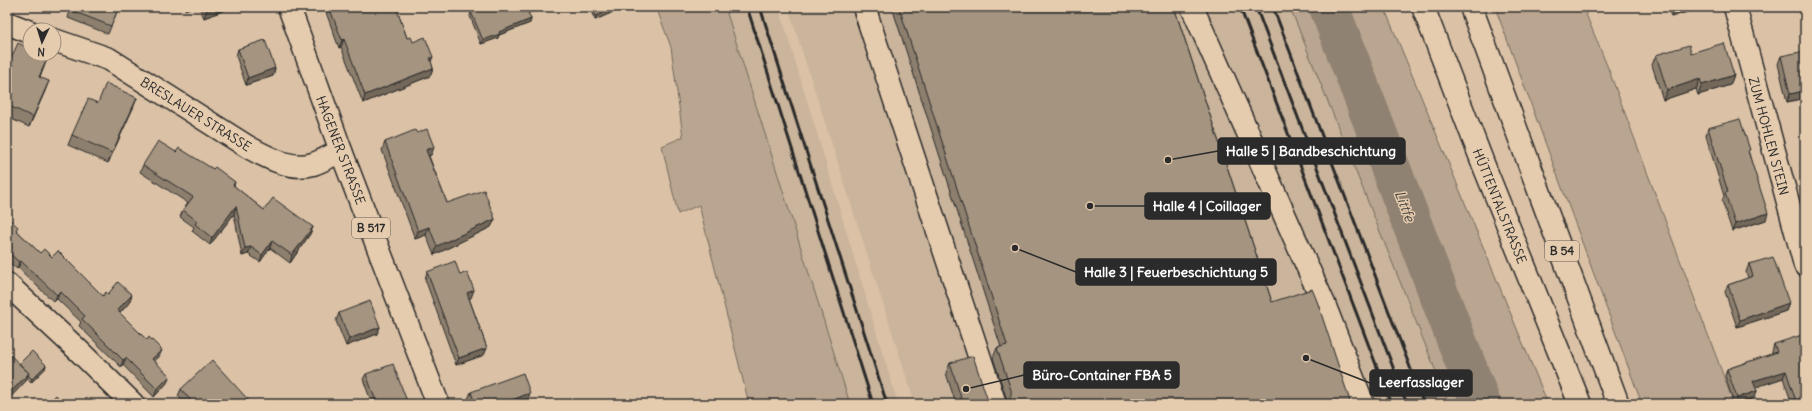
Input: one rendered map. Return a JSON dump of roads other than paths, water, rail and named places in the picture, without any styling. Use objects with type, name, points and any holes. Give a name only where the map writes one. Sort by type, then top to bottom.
[{"type":"main road","name":"HAGENER STRASSE","points":[[289,7],[341,151],[438,404]]},
{"type":"main road","points":[[864,7],[995,404]]},
{"type":"main road","points":[[1192,7],[1324,304],[1363,404]]},
{"type":"main road","name":"HÜTTENTALSTRASSE","points":[[1423,7],[1484,166],[1580,404]]},
{"type":"main road","name":"B 54","points":[[1471,7],[1618,404]]},
{"type":"main road","name":"ZUM HOHLEN STEIN","points":[[1735,7],[1805,265]]},
{"type":"main road","points":[[7,24],[22,29]]},
{"type":"main road","name":"BRESLAUER STRASSE","points":[[62,43],[108,59],[248,147],[267,157],[286,164],[301,166],[312,165],[341,151]]},
{"type":"main road","points":[[7,284],[133,404]]},
{"type":"waterway","name":"Littfe","points":[[1329,7],[1481,404]]},
{"type":"railway","points":[[747,7],[873,404]]},
{"type":"railway","points":[[760,7],[887,404]]},
{"type":"railway","points":[[1240,7],[1391,404]]},
{"type":"railway","points":[[1256,7],[1407,404]]},
{"type":"railway","points":[[1273,7],[1424,404]]},
{"type":"place","name":"Halle 5 | Bandbeschichtung","points":[[1168,160]]},
{"type":"place","name":"Halle 4 | Coillager","points":[[1090,206]]},
{"type":"place","name":"Halle 3 | Feuerbeschichtung 5","points":[[1015,248]]},
{"type":"place","name":"Leerfasslager","points":[[1306,358]]},
{"type":"place","name":"Büro-Container FBA 5","points":[[966,389]]}]
